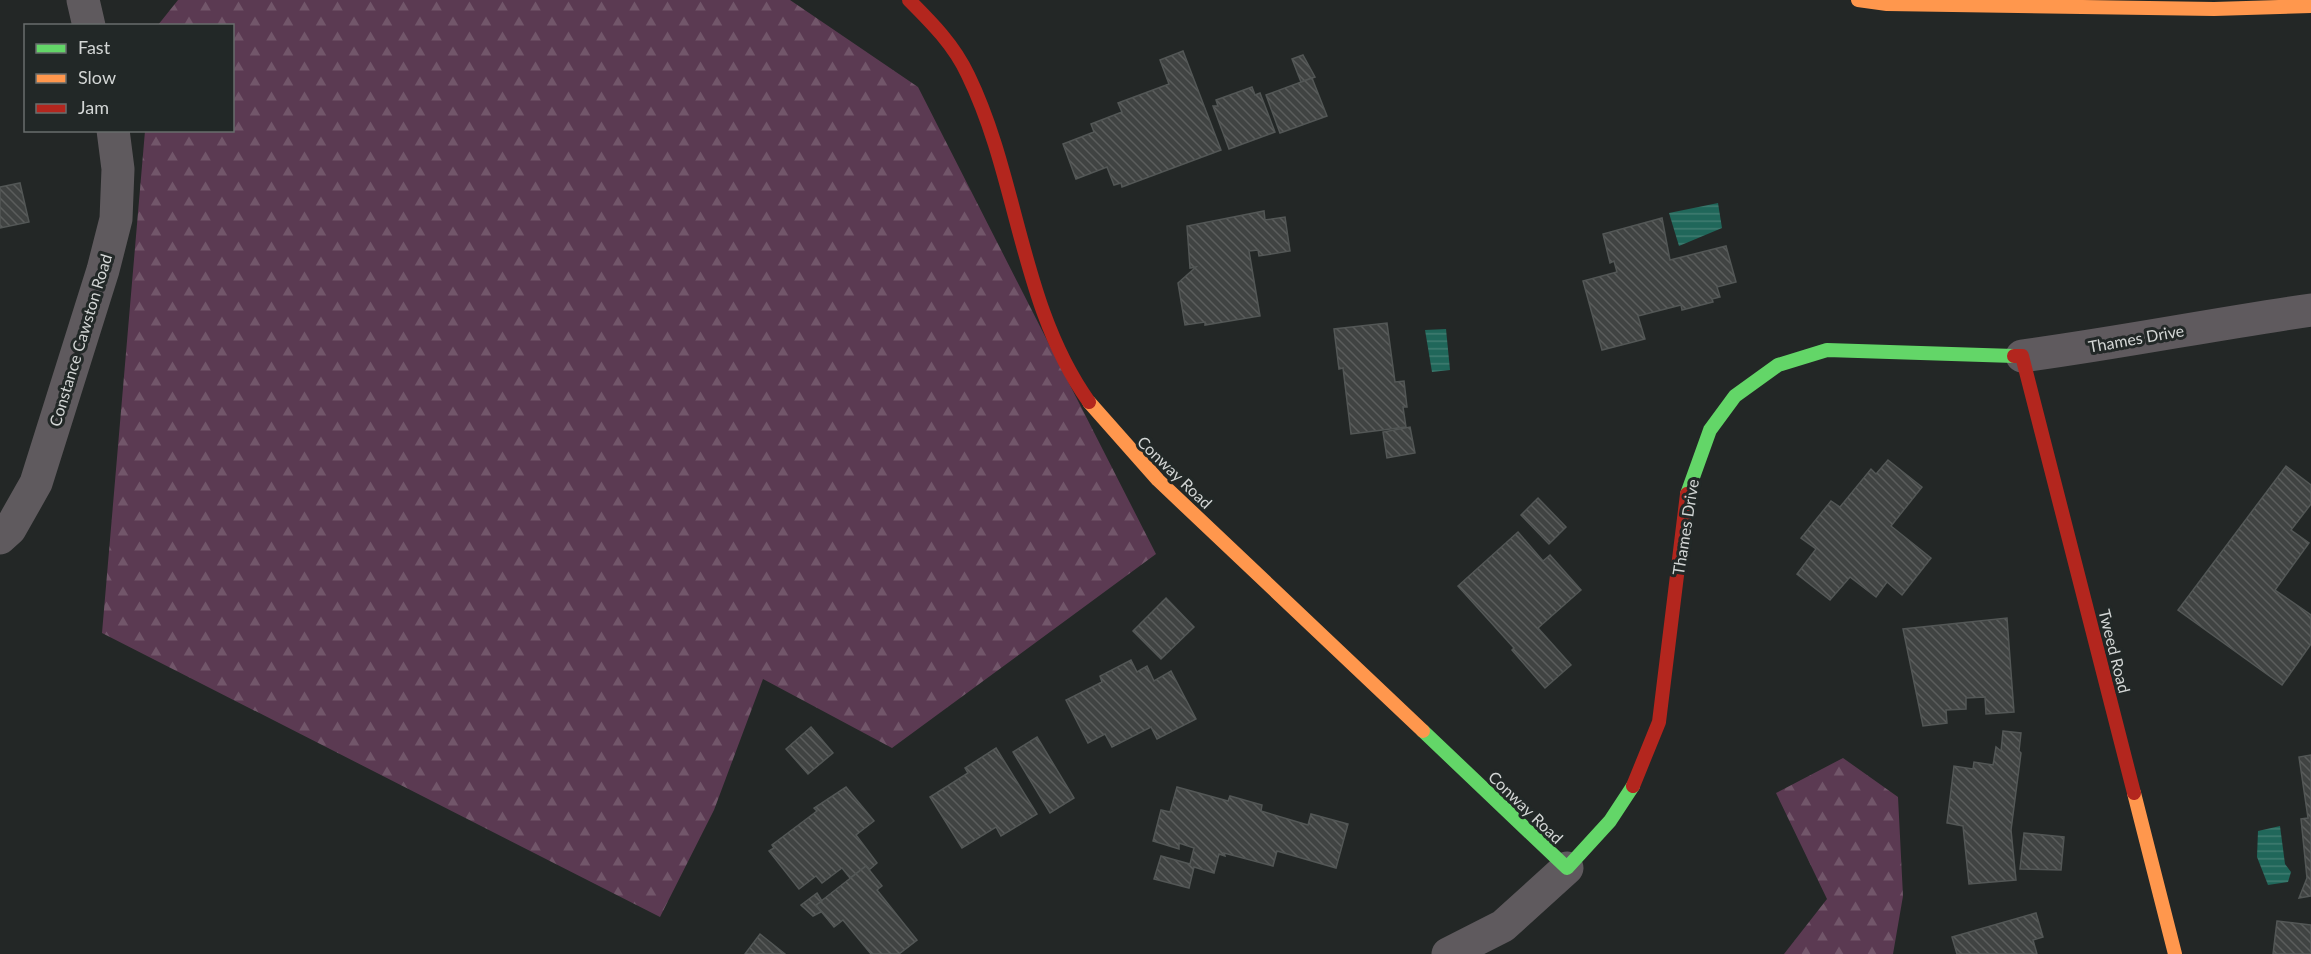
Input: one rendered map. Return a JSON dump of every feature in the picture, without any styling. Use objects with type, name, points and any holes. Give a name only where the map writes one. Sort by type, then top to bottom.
[{"type":"main road","name":"Conway Road","points":[[909,0],[925,13],[964,63],[985,114],[1038,299],[1060,356],[1104,425],[1167,488],[1567,868]]},
{"type":"main road","points":[[1858,0],[1887,4],[2203,9],[2311,6]]},
{"type":"main road","name":"Thames Drive","points":[[1567,868],[1610,821],[1639,776],[1659,722],[1688,489],[1710,430],[1735,396],[1778,365],[1827,350],[1890,350],[1951,356],[2022,356]]},
{"type":"main road","name":"Tweed Road","points":[[2022,356],[2175,954]]},
{"type":"street","points":[[83,0],[89,24]]},
{"type":"street","name":"Constance Cawston Road","points":[[0,538],[10,529],[36,483],[103,270],[116,219],[118,169],[112,132]]},
{"type":"street","name":"Thames Drive","points":[[2022,356],[2114,343],[2229,321],[2311,310]]},
{"type":"street","name":"Thames Drive","points":[[1448,954],[1503,926],[1567,868]]},
{"type":"green space","points":[[178,0],[790,0],[918,87],[1156,554],[892,748],[763,679],[714,810],[660,917],[102,633],[145,132],[234,132],[234,24],[159,24]]},
{"type":"green space","points":[[1843,758],[1898,797],[1903,896],[1893,954],[1784,954],[1827,899],[1776,793]]},
{"type":"shaded area","points":[[1718,203],[1722,228],[1679,246],[1669,213]]},
{"type":"shaded area","points":[[1446,329],[1450,370],[1432,372],[1425,330]]},
{"type":"shaded area","points":[[2280,826],[2285,864],[2291,872],[2288,882],[2268,885],[2257,857],[2258,831]]},
{"type":"building","points":[[1183,51],[1221,150],[1122,187],[1121,183],[1114,185],[1107,167],[1076,179],[1063,144],[1094,132],[1091,124],[1122,112],[1118,103],[1169,84],[1160,60]]},
{"type":"building","points":[[1303,55],[1315,77],[1301,82],[1292,59]]},
{"type":"building","points":[[1312,78],[1327,116],[1280,133],[1266,95]]},
{"type":"building","points":[[1252,87],[1255,95],[1260,93],[1275,132],[1229,149],[1213,106],[1218,106],[1216,100]]},
{"type":"building","points":[[20,183],[29,222],[0,228],[0,187]]},
{"type":"building","points":[[1264,211],[1265,220],[1285,217],[1290,251],[1259,256],[1258,250],[1249,251],[1260,316],[1205,325],[1205,322],[1185,325],[1178,283],[1196,267],[1190,268],[1187,226]]},
{"type":"building","points":[[1662,218],[1670,260],[1726,246],[1736,282],[1717,287],[1720,297],[1712,299],[1713,302],[1682,310],[1681,305],[1638,316],[1645,339],[1602,350],[1583,281],[1617,272],[1614,261],[1610,263],[1603,234]]},
{"type":"building","points":[[1387,323],[1395,382],[1404,381],[1407,407],[1403,407],[1406,427],[1351,434],[1343,368],[1339,369],[1334,329]]},
{"type":"building","points":[[1410,427],[1415,453],[1387,458],[1383,432]]},
{"type":"building","points":[[1888,460],[1922,487],[1891,526],[1931,558],[1902,595],[1887,582],[1876,597],[1850,577],[1830,600],[1797,574],[1816,549],[1801,538],[1831,501],[1840,507],[1871,469],[1876,474]]},
{"type":"building","points":[[2286,466],[2311,485],[2311,504],[2291,530],[2309,543],[2275,590],[2311,615],[2311,644],[2282,685],[2178,610]]},
{"type":"building","points":[[1538,498],[1566,527],[1549,544],[1521,515]]},
{"type":"building","points":[[1518,532],[1543,561],[1550,555],[1581,590],[1538,628],[1571,665],[1545,688],[1512,650],[1514,648],[1458,586]]},
{"type":"building","points":[[1166,598],[1194,627],[1161,659],[1133,631]]},
{"type":"building","points":[[2007,618],[2014,712],[1986,714],[1985,697],[1966,698],[1966,709],[1946,710],[1947,723],[1923,726],[1903,629]]},
{"type":"building","points":[[1131,660],[1137,672],[1147,666],[1154,681],[1171,671],[1196,719],[1157,739],[1151,727],[1112,747],[1105,734],[1088,743],[1066,700],[1102,682],[1100,676]]},
{"type":"building","points":[[811,727],[833,753],[808,774],[786,749]]},
{"type":"building","points":[[2003,731],[2021,733],[2019,751],[2021,753],[2011,830],[2016,880],[1969,884],[1963,826],[1947,823],[1954,766],[1973,769],[1974,762],[1993,765],[1996,747],[2001,751]]},
{"type":"building","points":[[1037,737],[1074,798],[1050,813],[1013,752]]},
{"type":"building","points":[[996,748],[1037,814],[1001,836],[996,827],[962,848],[930,797],[968,773],[965,768]]},
{"type":"building","points":[[2311,755],[2311,896],[2299,898],[2307,878],[2301,819],[2308,818],[2299,757]]},
{"type":"building","points":[[846,787],[874,821],[856,835],[877,863],[869,870],[866,866],[850,878],[842,868],[822,883],[816,876],[799,889],[769,851],[774,848],[772,845],[817,811],[814,808]]},
{"type":"building","points":[[1177,787],[1228,801],[1230,796],[1262,805],[1261,811],[1308,825],[1311,814],[1348,824],[1336,868],[1277,851],[1273,866],[1224,853],[1225,856],[1219,854],[1214,873],[1194,867],[1189,888],[1154,879],[1161,856],[1190,864],[1194,848],[1179,843],[1179,849],[1153,841],[1161,810],[1170,812]]},
{"type":"building","points":[[2024,833],[2064,837],[2061,870],[2020,869]]},
{"type":"building","points":[[866,866],[882,886],[877,890],[917,940],[899,954],[871,954],[843,920],[834,927],[816,905]]},
{"type":"building","points":[[817,893],[822,901],[816,905],[821,912],[813,916],[801,905]]},
{"type":"building","points":[[2036,913],[2043,937],[2033,940],[2037,954],[1957,954],[1952,937]]},
{"type":"building","points":[[2277,921],[2311,925],[2311,954],[2273,954]]},
{"type":"building","points":[[760,934],[785,954],[745,954]]},
{"type":"traffic: fast","points":[[1687,494],[1710,430],[1735,396],[1778,365],[1827,350],[2014,356]]},
{"type":"traffic: fast","points":[[1423,731],[1567,868],[1610,821],[1633,786]]},
{"type":"traffic: slow","points":[[1858,0],[1887,4],[2214,9],[2311,6]]},
{"type":"traffic: slow","points":[[1089,402],[1158,480],[1423,731]]},
{"type":"traffic: slow","points":[[2134,793],[2175,954]]},
{"type":"traffic: jam","points":[[909,0],[949,44],[968,75],[999,157],[1034,284],[1048,325],[1066,364],[1089,402]]},
{"type":"traffic: jam","points":[[2014,356],[2022,356],[2134,793]]},
{"type":"traffic: jam","points":[[1633,786],[1659,722],[1687,494]]}]
